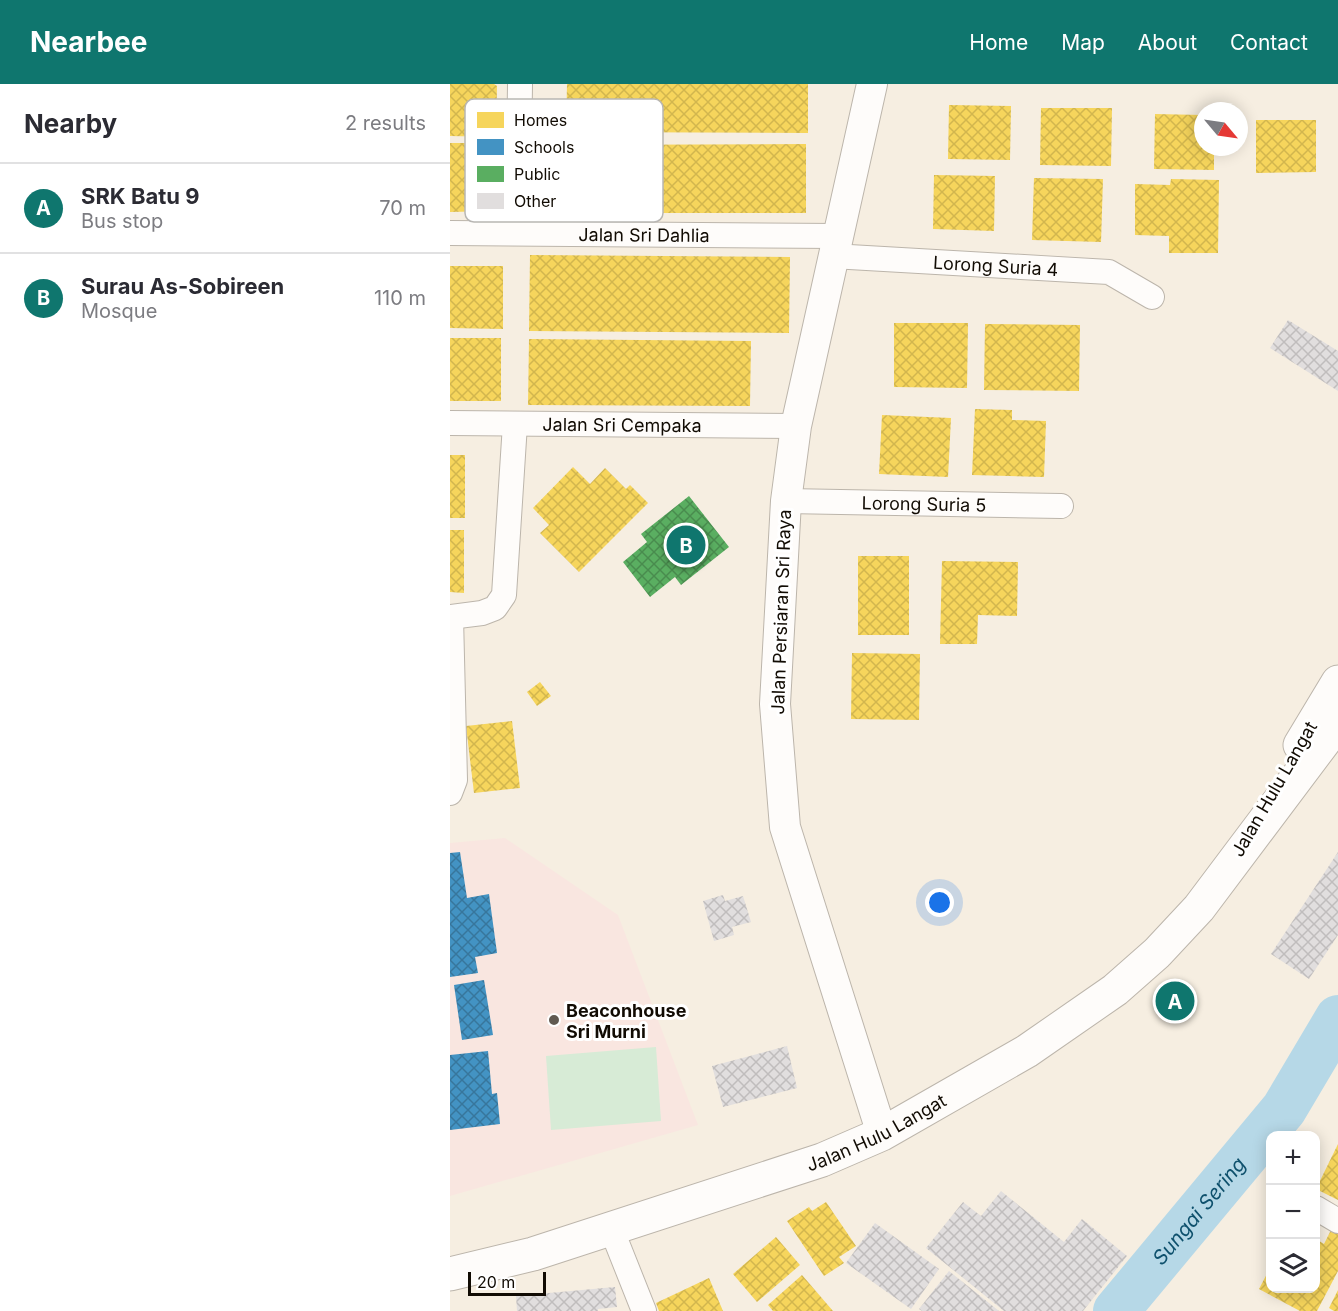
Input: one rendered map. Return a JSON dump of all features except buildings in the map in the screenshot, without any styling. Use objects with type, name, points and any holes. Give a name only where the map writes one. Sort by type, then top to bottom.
[{"type":"main road","name":"Jalan Hulu Langat","points":[[1230,866],[1338,682]]},
{"type":"main road","name":"Jalan Hulu Langat","points":[[450,1274],[533,1254],[822,1160],[882,1134],[1028,1051],[1115,990],[1158,953],[1198,908],[1338,723]]},
{"type":"street","points":[[520,84],[520,99]]},
{"type":"street","name":"Jalan Persiaran Sri Raya","points":[[872,84],[834,246],[796,426],[786,501],[776,704],[784,827],[882,1134]]},
{"type":"street","points":[[518,222],[518,234]]},
{"type":"street","name":"Jalan Sri Dahlia","points":[[450,233],[834,246]]},
{"type":"street","name":"Lorong Suria 4","points":[[834,246],[1109,272],[1152,297]]},
{"type":"street","name":"Jalan Sri Cempaka","points":[[450,423],[796,426]]},
{"type":"street","points":[[450,794],[455,780],[451,617],[482,613],[495,608],[504,595],[515,424]]},
{"type":"street","name":"Lorong Suria 5","points":[[786,501],[1060,506]]},
{"type":"street","points":[[1320,1210],[1338,1221]]},
{"type":"street","points":[[611,1228],[644,1311]]},
{"type":"shaded area","name":"Beaconhouse Sri Murni","points":[[505,838],[618,915],[698,1125],[450,1196],[450,843]]},
{"type":"green space","points":[[656,1047],[661,1121],[551,1130],[546,1056]]},
{"type":"waterway","name":"Sungai Sering","points":[[1116,1311],[1284,1109],[1338,1018]]},
{"type":"place","name":"Surau As-Sobireen","points":[[686,545]]},
{"type":"place","name":"SRK Batu 9","points":[[1175,1001]]},
{"type":"place","name":"Beaconhouse Sri Murni","points":[[554,1020]]}]
